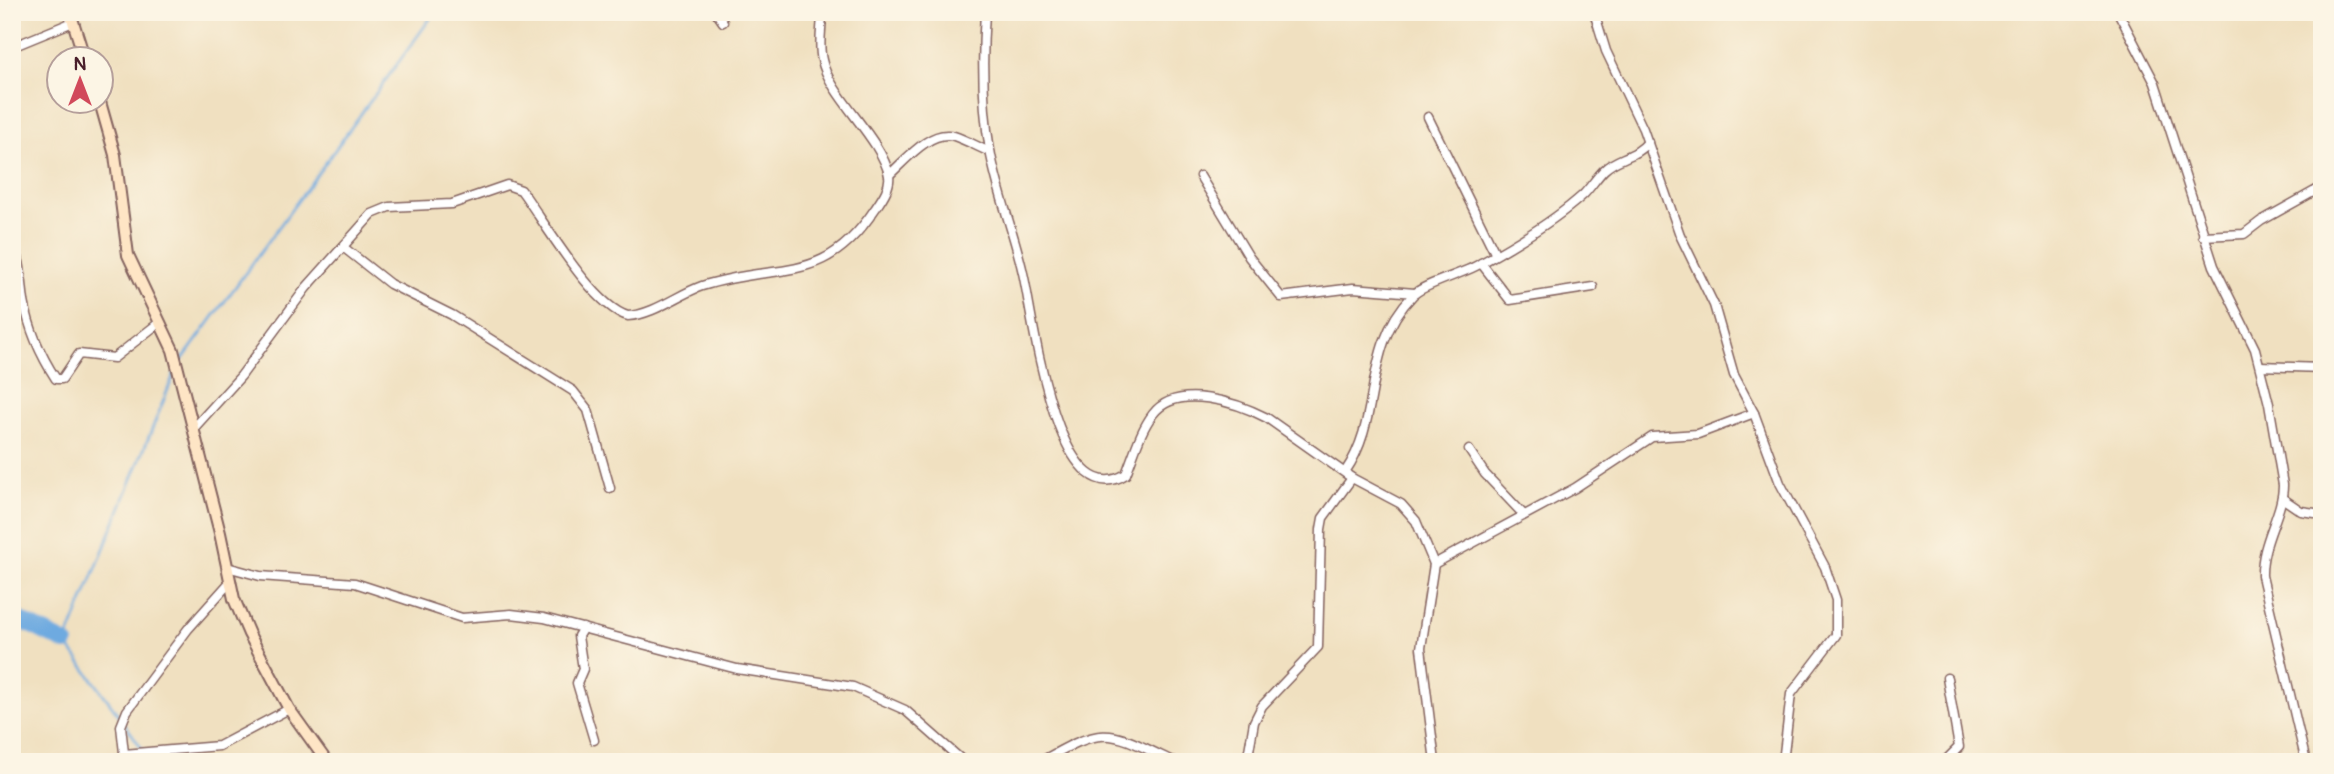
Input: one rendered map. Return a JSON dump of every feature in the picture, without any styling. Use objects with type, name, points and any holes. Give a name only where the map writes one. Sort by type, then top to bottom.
[{"type":"street","points":[[716,12],[723,22]]},
{"type":"street","points":[[193,429],[241,376],[306,288],[378,211],[452,204],[498,186],[515,186],[522,190],[573,265],[612,309],[620,314],[635,316],[704,286],[821,262],[843,248],[866,222],[886,192],[889,175],[865,130],[825,71],[820,50],[822,12]]},
{"type":"street","points":[[985,12],[985,98],[990,152],[1024,276],[1039,359],[1054,414],[1068,446],[1084,471],[1112,480],[1126,474],[1147,423],[1154,412],[1170,401],[1188,398],[1252,410],[1348,475],[1409,511],[1434,564],[1421,648],[1435,762]]},
{"type":"street","points":[[1594,12],[1606,51],[1648,142],[1680,235],[1714,305],[1728,361],[1754,414],[1780,483],[1825,567],[1838,610],[1832,641],[1791,694],[1783,762]]},
{"type":"street","points":[[2118,12],[2155,83],[2214,266],[2247,330],[2260,366],[2277,445],[2282,498],[2270,527],[2262,576],[2306,762]]},
{"type":"street","points":[[12,47],[72,17],[81,46]]},
{"type":"street","points":[[104,116],[115,155],[128,255],[173,350],[230,582],[242,620],[289,709],[327,762]]},
{"type":"street","points":[[1428,117],[1495,253]]},
{"type":"street","points":[[889,175],[931,139],[940,135],[956,136],[990,152]]},
{"type":"street","points":[[1200,176],[1249,257],[1281,297],[1353,288],[1415,293],[1481,263],[1581,197],[1604,170],[1638,153],[1648,142]]},
{"type":"street","points":[[2203,236],[2244,234],[2261,221],[2322,187]]},
{"type":"street","points":[[12,242],[21,264],[24,301],[33,335],[56,379],[62,379],[79,354],[114,358],[160,322]]},
{"type":"street","points":[[344,247],[390,284],[452,315],[573,391],[588,410],[610,488]]},
{"type":"street","points":[[1481,263],[1510,300],[1593,287]]},
{"type":"street","points":[[1247,762],[1254,722],[1262,706],[1318,647],[1323,518],[1348,475],[1363,439],[1378,353],[1388,331],[1415,293]]},
{"type":"street","points":[[2260,366],[2322,368]]},
{"type":"street","points":[[1434,564],[1522,514],[1575,488],[1653,437],[1698,434],[1754,414]]},
{"type":"street","points":[[1469,450],[1485,474],[1522,514]]},
{"type":"street","points":[[2282,498],[2301,511],[2322,514]]},
{"type":"street","points":[[227,567],[260,576],[355,583],[462,618],[518,615],[583,628],[737,669],[865,690],[905,710],[953,757],[964,762]]},
{"type":"street","points":[[230,582],[188,629],[127,710],[121,726],[124,758],[219,746],[289,709]]},
{"type":"street","points":[[583,628],[578,636],[583,669],[577,683],[594,740]]},
{"type":"street","points":[[1943,760],[1959,747],[1947,678]]},
{"type":"street","points":[[1040,762],[1078,740],[1114,735],[1174,762]]},
{"type":"street","points":[[1943,760],[1981,762]]},
{"type":"waterway","points":[[180,363],[435,12]]},
{"type":"waterway","points":[[121,718],[66,643],[175,372]]},
{"type":"waterway","points":[[12,611],[16,618],[66,643]]},
{"type":"waterway","points":[[125,724],[143,750]]},
{"type":"waterway","points":[[147,755],[151,762]]}]
